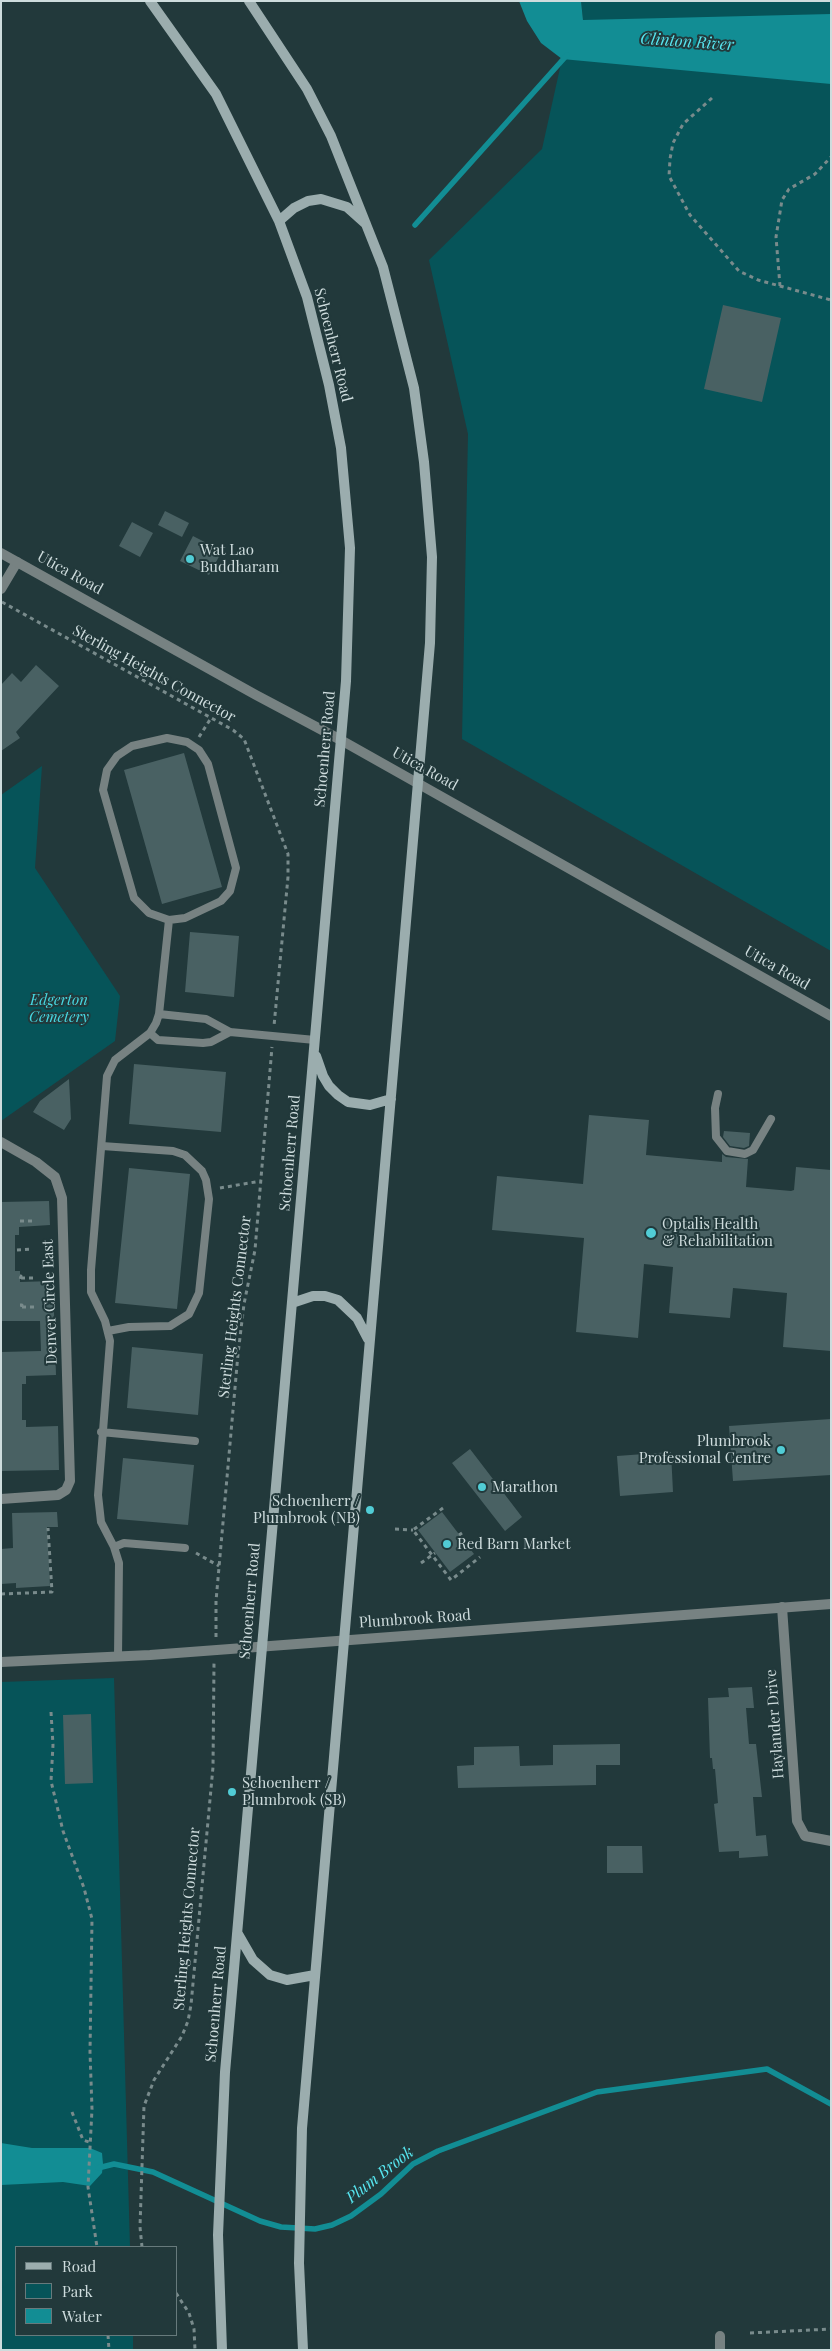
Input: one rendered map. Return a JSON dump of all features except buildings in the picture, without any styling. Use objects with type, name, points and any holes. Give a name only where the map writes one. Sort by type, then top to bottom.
[{"type":"main road","name":"Schoenherr Road","points":[[150,1],[216,94],[279,221],[307,297],[329,384],[341,448],[349,520],[350,586],[346,681],[339,738],[315,1045],[261,1646],[222,2126],[218,2235],[222,2350]]},
{"type":"main road","points":[[249,1],[307,89],[331,136],[369,226],[383,266],[414,388],[429,510],[432,557],[430,642],[302,2128],[299,2237],[302,2350]]},
{"type":"main road","points":[[279,221],[294,208],[308,201],[321,199],[347,207],[369,226]]},
{"type":"main road","points":[[315,1045],[323,1076],[338,1095],[359,1105],[380,1103],[391,1099]]},
{"type":"main road","points":[[292,1303],[313,1296],[338,1300],[357,1318],[369,1342]]},
{"type":"main road","points":[[237,1933],[253,1960],[270,1975],[287,1980],[315,1975]]},
{"type":"street","name":"Utica Road","points":[[1,553],[256,695],[339,738],[831,1016]]},
{"type":"street","points":[[1,589],[17,562]]},
{"type":"street","name":"Denver Circle East","points":[[1,1142],[36,1162],[55,1177],[62,1198],[70,1481],[66,1490],[58,1495],[1,1499]]},
{"type":"street","name":"Plumbrook Road","points":[[1,1662],[118,1657],[831,1604]]},
{"type":"street","name":"Haylander Drive","points":[[782,1607],[796,1812],[800,1830],[805,1836],[831,1841]]},
{"type":"street","points":[[720,2336],[720,2350]]},
{"type":"lane","points":[[167,738],[187,742],[193,746],[208,764],[236,868],[230,891],[222,902],[185,918],[169,920],[157,918],[149,913],[134,898],[103,790],[106,770],[124,750],[167,738]]},
{"type":"lane","points":[[118,1657],[120,1574],[114,1547],[101,1522],[98,1511],[101,1432],[110,1352],[108,1331],[94,1301],[90,1282],[107,1082],[111,1067],[122,1053],[150,1033],[159,1014],[169,920]]},
{"type":"lane","points":[[159,1014],[206,1020],[230,1032],[315,1045]]},
{"type":"lane","points":[[150,1033],[158,1040],[203,1043],[211,1042],[230,1032]]},
{"type":"lane","points":[[718,1094],[716,1138],[727,1151],[745,1154],[753,1150],[771,1119]]},
{"type":"lane","points":[[102,1146],[173,1151],[185,1155],[202,1171],[208,1189],[199,1293],[189,1314],[170,1326],[129,1327],[108,1331]]},
{"type":"lane","points":[[101,1432],[195,1441]]},
{"type":"lane","points":[[114,1547],[124,1543],[185,1548]]},
{"type":"path","points":[[712,98],[683,124],[673,143],[669,176],[690,214],[740,271],[758,280],[831,300]]},
{"type":"path","points":[[780,286],[776,237],[782,200],[789,189],[815,174],[831,157]]},
{"type":"path","name":"Sterling Heights Connector","points":[[5,604],[211,718],[239,734],[244,739],[288,854],[288,877],[275,1023]]},
{"type":"path","points":[[198,739],[211,718]]},
{"type":"path","name":"Sterling Heights Connector","points":[[217,1628],[216,1600],[238,1354],[244,1304],[255,1250],[272,1049]]},
{"type":"path","points":[[208,1189],[261,1182]]},
{"type":"path","points":[[19,1221],[32,1221]]},
{"type":"path","points":[[16,1250],[33,1249]]},
{"type":"path","points":[[20,1278],[34,1278]]},
{"type":"path","points":[[21,1307],[35,1307]]},
{"type":"path","points":[[395,1529],[413,1530],[443,1508]]},
{"type":"path","points":[[1,1594],[52,1592],[48,1528]]},
{"type":"path","points":[[413,1530],[434,1554],[451,1580],[480,1558]]},
{"type":"path","points":[[185,1548],[219,1566]]},
{"type":"path","points":[[421,1563],[434,1554]]},
{"type":"path","name":"Sterling Heights Connector","points":[[142,2246],[140,2227],[144,2106],[148,2093],[182,2036],[188,2021],[191,2005],[213,1767],[214,1670]]},
{"type":"path","points":[[51,1712],[53,1745],[51,1781],[63,1831],[84,1888],[92,1919],[90,2052],[92,2109],[88,2182],[97,2246]]},
{"type":"path","points":[[72,2112],[82,2140],[89,2144]]},
{"type":"path","points":[[178,2296],[189,2314],[194,2329],[195,2350]]},
{"type":"path","points":[[750,2333],[831,2329]]},
{"type":"path","points":[[108,2336],[109,2350]]},
{"type":"green space","points":[[581,1],[831,1],[831,951],[462,739],[468,434],[429,260],[542,149],[562,59],[583,20]]},
{"type":"green space","name":"Edgerton Cemetery","points":[[42,766],[35,868],[120,996],[115,1041],[1,1121],[1,795]]},
{"type":"green space","points":[[114,1678],[130,2246],[15,2246],[15,2336],[133,2336],[133,2350],[1,2350],[1,1682]]},
{"type":"water","name":"Clinton River","points":[[519,1],[581,1],[583,20],[831,14],[831,84],[562,59],[541,43],[527,21]]},
{"type":"water","points":[[1,2143],[32,2148],[90,2148],[102,2153],[102,2173],[90,2186],[63,2182],[1,2185]]},
{"type":"waterway","points":[[415,225],[567,55]]},
{"type":"waterway","name":"Plum Brook","points":[[98,2168],[114,2164],[153,2172],[260,2221],[281,2227],[315,2229],[332,2225],[351,2216],[381,2194],[413,2164],[438,2151],[597,2092],[767,2069],[831,2104]]},
{"type":"place","name":"Wat Lao Buddharam","points":[[190,559]]},
{"type":"place","name":"Optalis Health & Rehabilitation","points":[[651,1233]]},
{"type":"place","name":"Plumbrook Professional Centre","points":[[781,1450]]},
{"type":"place","name":"Marathon","points":[[482,1487]]},
{"type":"place","name":"Schoenherr / Plumbrook (NB)","points":[[370,1510]]},
{"type":"place","name":"Red Barn Market","points":[[447,1544]]},
{"type":"place","name":"Schoenherr / Plumbrook (SB)","points":[[232,1792]]}]
